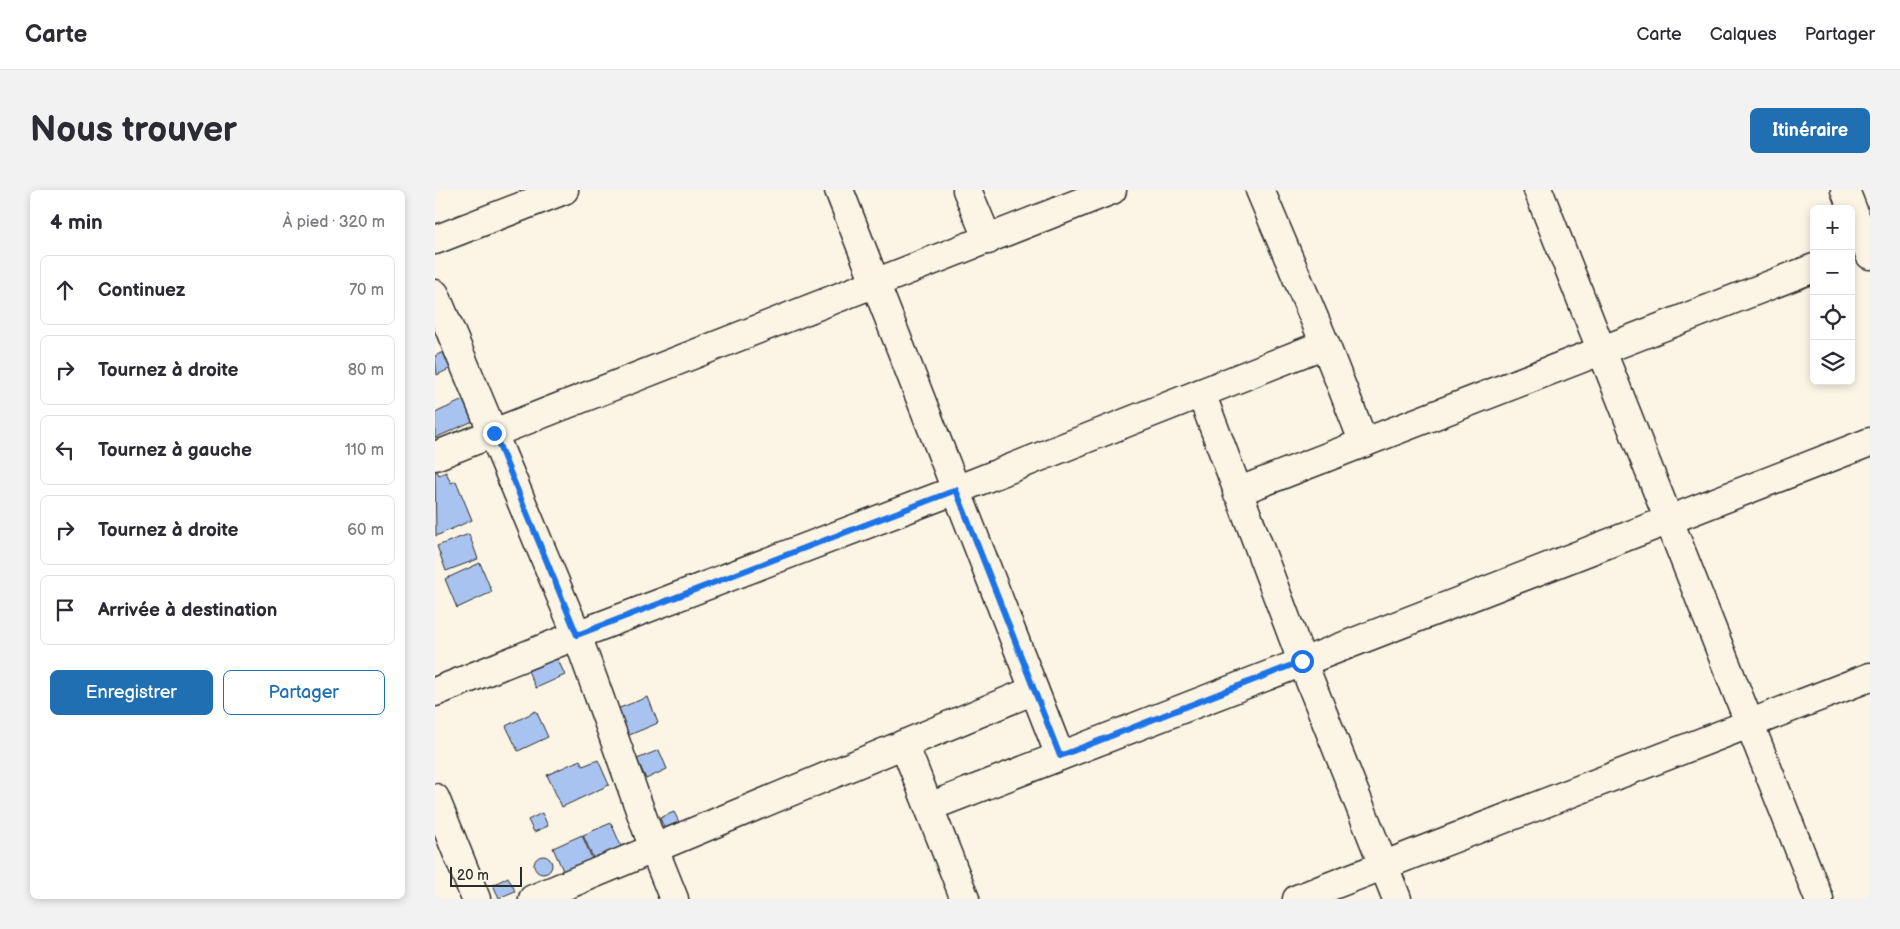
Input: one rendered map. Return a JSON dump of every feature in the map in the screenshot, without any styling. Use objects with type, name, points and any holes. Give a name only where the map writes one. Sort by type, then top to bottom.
[{"type":"street","points":[[435,240],[564,190]]},
{"type":"street","points":[[839,190],[1060,756]]},
{"type":"street","points":[[967,190],[988,240]]},
{"type":"street","points":[[435,456],[1113,190]]},
{"type":"street","points":[[1260,190],[1325,344],[1364,443]]},
{"type":"street","points":[[1537,190],[1819,899]]},
{"type":"street","points":[[1845,190],[1865,251]]},
{"type":"street","points":[[1237,492],[1810,270]]},
{"type":"street","points":[[435,294],[577,635],[654,849],[674,899]]},
{"type":"street","points":[[435,692],[577,635],[956,490],[1325,344]]},
{"type":"street","points":[[1201,393],[1302,661],[1397,899]]},
{"type":"street","points":[[929,807],[1870,442]]},
{"type":"street","points":[[1297,899],[1870,677]]},
{"type":"street","points":[[533,899],[1034,690]]},
{"type":"street","points":[[904,744],[965,899]]},
{"type":"street","points":[[435,798],[442,838],[476,899]]},
{"type":"building","points":[[443,352],[451,368],[437,375],[435,356]]},
{"type":"building","points":[[463,400],[473,421],[435,438],[435,413]]},
{"type":"building","points":[[435,467],[439,475],[446,472],[451,483],[456,481],[472,520],[436,536]]},
{"type":"building","points":[[469,534],[478,559],[446,571],[437,546]]},
{"type":"building","points":[[480,563],[492,592],[457,608],[445,579]]},
{"type":"building","points":[[557,658],[565,675],[536,688],[528,671]]},
{"type":"building","points":[[648,697],[658,723],[627,736],[617,709]]},
{"type":"building","points":[[536,711],[548,737],[518,751],[506,726]]},
{"type":"building","points":[[659,750],[667,769],[646,779],[637,759]]},
{"type":"building","points":[[580,760],[583,766],[598,760],[609,785],[562,807],[547,775]]},
{"type":"building","points":[[674,812],[679,822],[664,828],[660,818]]},
{"type":"building","points":[[542,813],[548,826],[534,832],[528,820]]},
{"type":"building","points":[[611,823],[622,848],[594,860],[583,835]]},
{"type":"building","points":[[582,835],[593,861],[564,873],[553,848]]},
{"type":"building","points":[[543,856],[550,858],[552,865],[550,872],[543,874],[536,872],[534,865],[536,858]]},
{"type":"building","points":[[508,877],[515,891],[499,898],[493,885]]},
{"type":"route","points":[[494,433],[577,635],[956,490],[1060,756],[1302,661]]}]
